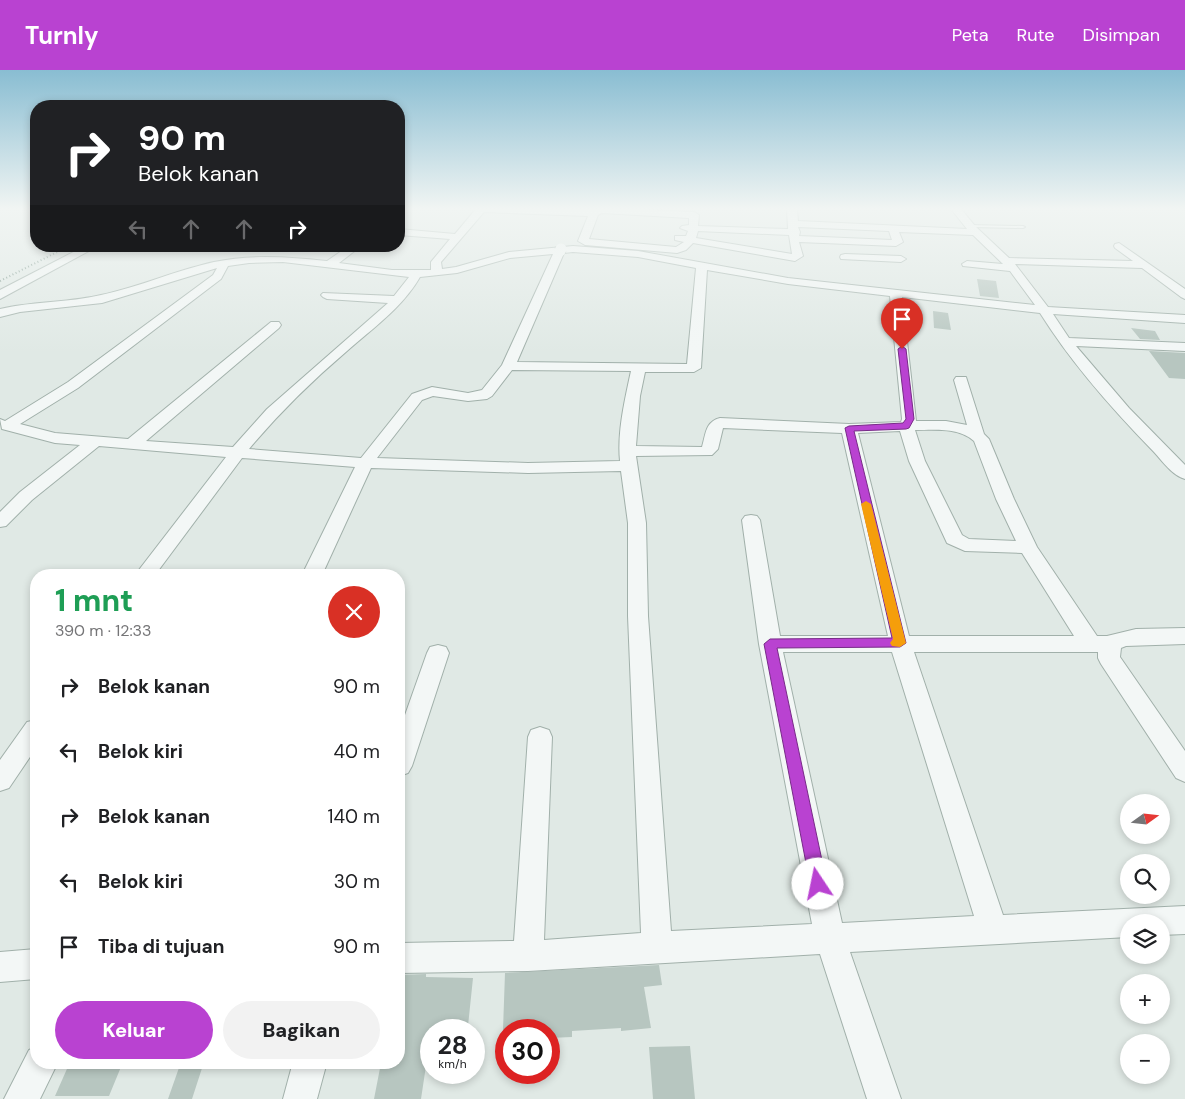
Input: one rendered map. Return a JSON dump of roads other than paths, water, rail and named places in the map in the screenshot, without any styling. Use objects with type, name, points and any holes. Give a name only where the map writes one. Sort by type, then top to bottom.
[{"type":"street","points":[[0,295],[72,257]]},
{"type":"street","points":[[329,265],[340,257]]},
{"type":"street","points":[[437,273],[436,262],[447,257]]},
{"type":"street","points":[[464,257],[480,262]]},
{"type":"street","points":[[0,313],[20,308],[107,298],[220,266],[271,259],[416,274],[457,270],[501,257]]},
{"type":"street","points":[[315,569],[365,464],[417,397],[432,391],[468,397],[482,396],[487,393],[508,366],[557,257]]},
{"type":"street","points":[[644,257],[806,285],[896,296],[1045,312],[1185,319]]},
{"type":"street","points":[[653,257],[788,281],[1045,312]]},
{"type":"street","points":[[846,257],[846,259],[860,263],[901,259]]},
{"type":"street","points":[[1002,257],[1009,264],[1066,342],[1104,388],[1185,474]]},
{"type":"street","points":[[1134,257],[1185,295]]},
{"type":"street","points":[[966,264],[1144,265]]},
{"type":"street","points":[[5,429],[73,385],[123,349],[217,277],[220,266]]},
{"type":"street","points":[[508,366],[694,368],[702,266]]},
{"type":"street","points":[[150,569],[237,453],[272,412],[396,300],[416,274]]},
{"type":"street","points":[[327,295],[396,300]]},
{"type":"street","points":[[896,296],[910,419],[906,426],[917,461],[954,539],[965,545],[1028,547]]},
{"type":"street","points":[[131,446],[275,325]]},
{"type":"street","points":[[1066,342],[1185,347]]},
{"type":"street","points":[[639,368],[633,396],[627,458],[637,522],[638,616],[657,947]]},
{"type":"street","points":[[961,380],[977,433],[1028,547],[1100,644],[1118,674],[1178,750],[1185,771]]},
{"type":"street","points":[[5,429],[55,438],[131,446],[365,464],[528,468],[706,452],[710,448],[715,426],[720,423],[849,428],[906,426],[961,428],[977,433]]},
{"type":"street","points":[[849,428],[900,643],[993,929]]},
{"type":"street","points":[[0,522],[26,496],[94,442]]},
{"type":"street","points":[[751,520],[770,644],[830,940],[884,1099]]},
{"type":"street","points":[[770,644],[1100,644],[1129,638],[1185,636]]},
{"type":"street","points":[[405,749],[438,653]]},
{"type":"street","points":[[528,956],[540,737]]},
{"type":"street","points":[[0,780],[30,738]]},
{"type":"street","points":[[1170,921],[1185,920]]},
{"type":"street","points":[[405,958],[528,956],[657,947],[830,940],[993,929],[1120,923]]},
{"type":"street","points":[[0,967],[30,964]]},
{"type":"street","points":[[20,1099],[37,1069]]},
{"type":"street","points":[[300,1099],[308,1069]]},
{"type":"railway","points":[[0,281],[47,257]]}]
